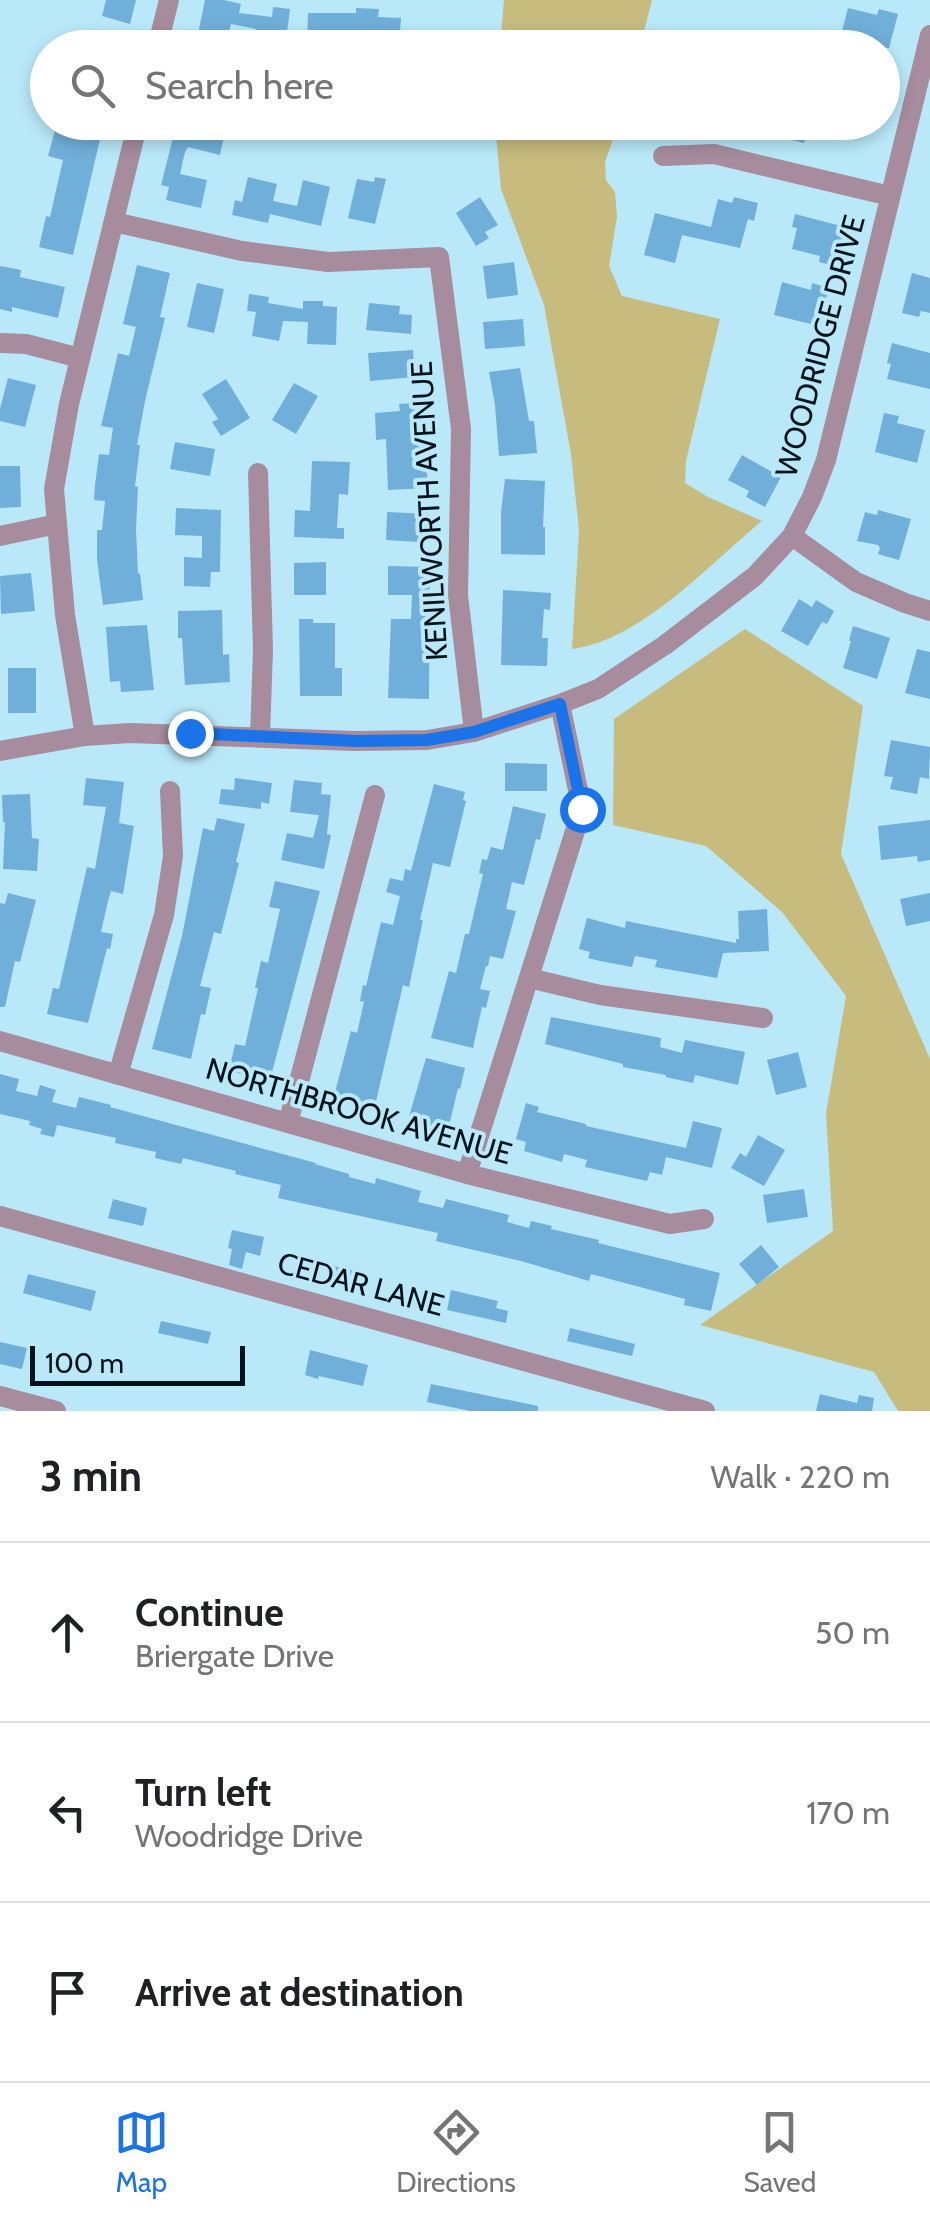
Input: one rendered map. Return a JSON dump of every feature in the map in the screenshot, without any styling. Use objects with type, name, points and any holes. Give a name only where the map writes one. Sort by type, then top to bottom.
[{"type":"street","points":[[162,30],[169,0]]},
{"type":"street","name":"WOODRIDGE DRIVE","points":[[0,751],[130,732],[356,741],[427,740],[474,732],[598,689],[665,645],[755,576],[792,536],[826,460],[930,35]]},
{"type":"street","points":[[85,736],[65,616],[54,489],[69,404],[134,140]]},
{"type":"street","points":[[664,156],[714,154],[890,196]]},
{"type":"street","name":"KENILWORTH AVENUE","points":[[114,222],[242,250],[328,262],[440,256],[462,429],[458,596],[474,732]]},
{"type":"street","points":[[0,343],[26,344],[80,358]]},
{"type":"street","points":[[258,473],[263,650],[260,736]]},
{"type":"street","points":[[0,536],[57,524]]},
{"type":"street","points":[[792,536],[856,582],[930,611]]},
{"type":"street","points":[[467,1174],[582,809],[560,704]]},
{"type":"street","points":[[118,1075],[164,915],[173,856],[170,791]]},
{"type":"street","points":[[288,1124],[374,795]]},
{"type":"street","points":[[529,978],[600,994],[763,1018]]},
{"type":"street","name":"NORTHBROOK AVENUE","points":[[0,1041],[467,1174],[670,1224],[704,1219]]},
{"type":"street","name":"CEDAR LANE","points":[[0,1216],[705,1411]]},
{"type":"street","points":[[0,1396],[56,1411]]},
{"type":"shaded area","points":[[504,0],[652,0],[644,30],[501,30]]},
{"type":"shaded area","points":[[497,140],[613,140],[605,162],[606,180],[615,192],[617,217],[609,266],[622,296],[720,319],[686,461],[685,483],[762,521],[649,616],[598,643],[572,649],[579,531],[571,454],[544,305],[501,189]]},
{"type":"shaded area","points":[[745,629],[863,706],[841,854],[930,1059],[930,1411],[898,1411],[874,1372],[700,1325],[833,1231],[826,1113],[846,996],[782,912],[706,846],[613,825],[614,719]]},
{"type":"building","points":[[106,0],[136,0],[130,24],[102,16]]},
{"type":"building","points":[[205,0],[241,4],[239,13],[272,17],[273,7],[290,9],[287,30],[256,30],[231,24],[230,30],[199,30]]},
{"type":"building","points":[[356,8],[379,9],[378,17],[401,18],[400,30],[308,30],[308,13],[356,13]]},
{"type":"building","points":[[848,8],[877,15],[879,9],[898,14],[894,30],[842,30]]},
{"type":"building","points":[[52,140],[100,140],[73,255],[39,247],[63,160],[48,156]]},
{"type":"building","points":[[172,140],[223,140],[220,155],[188,147],[185,152],[180,174],[207,180],[201,208],[166,200],[169,187],[161,185]]},
{"type":"building","points":[[248,177],[277,184],[273,201],[297,206],[303,180],[330,187],[321,226],[270,214],[268,223],[232,215],[235,200],[242,202]]},
{"type":"building","points":[[375,177],[386,179],[375,224],[348,218],[357,179],[374,182]]},
{"type":"building","points":[[480,197],[498,225],[485,232],[489,238],[476,246],[456,213]]},
{"type":"building","points":[[734,197],[758,203],[754,221],[748,219],[740,248],[682,235],[675,263],[644,255],[655,213],[711,227],[718,199],[732,203]]},
{"type":"building","points":[[795,214],[845,227],[835,266],[819,262],[820,256],[792,249],[797,228],[792,227]]},
{"type":"building","points":[[514,262],[518,295],[487,299],[483,266]]},
{"type":"building","points":[[137,265],[170,273],[160,317],[165,318],[137,445],[136,529],[143,600],[103,605],[97,530],[102,530],[105,501],[94,500],[95,485],[99,454],[109,455],[113,428],[101,426],[118,353],[129,356],[136,327],[123,324]]},
{"type":"building","points":[[0,266],[21,270],[20,277],[65,287],[58,318],[12,307],[12,312],[0,309]]},
{"type":"building","points":[[912,273],[930,278],[930,313],[921,311],[919,317],[902,313]]},
{"type":"building","points":[[782,282],[811,290],[812,283],[829,288],[819,326],[774,315]]},
{"type":"building","points":[[197,283],[224,289],[214,333],[187,327]]},
{"type":"building","points":[[249,294],[269,297],[268,303],[303,309],[303,301],[323,301],[323,306],[337,307],[336,345],[307,344],[308,322],[283,321],[279,341],[252,336],[256,312],[247,311]]},
{"type":"building","points":[[369,303],[400,306],[399,314],[412,315],[411,334],[366,330]]},
{"type":"building","points":[[523,319],[525,346],[485,349],[483,322]]},
{"type":"building","points":[[892,343],[930,353],[930,389],[887,379]]},
{"type":"building","points":[[413,350],[415,377],[370,381],[368,353]]},
{"type":"building","points":[[520,368],[529,421],[534,421],[537,453],[499,456],[489,372]]},
{"type":"building","points":[[8,378],[36,385],[25,427],[0,421]]},
{"type":"building","points":[[226,379],[250,418],[221,436],[212,422],[218,419],[202,394]]},
{"type":"building","points":[[294,383],[318,396],[296,434],[272,420]]},
{"type":"building","points":[[418,403],[421,457],[426,457],[428,488],[388,490],[386,439],[376,440],[375,413],[400,411],[399,404]]},
{"type":"building","points":[[884,413],[899,416],[897,423],[925,430],[917,463],[875,452]]},
{"type":"building","points":[[175,442],[215,449],[210,476],[170,469]]},
{"type":"building","points":[[742,455],[781,477],[765,507],[746,497],[749,491],[728,480]]},
{"type":"building","points":[[312,461],[350,462],[348,495],[339,494],[337,528],[344,528],[344,539],[294,537],[295,510],[310,511]]},
{"type":"building","points":[[0,466],[20,466],[21,507],[0,508]]},
{"type":"building","points":[[505,479],[545,481],[545,555],[501,554]]},
{"type":"building","points":[[176,508],[221,510],[220,572],[211,572],[210,587],[184,586],[184,557],[202,558],[202,536],[175,535]]},
{"type":"building","points":[[878,510],[911,519],[899,560],[878,554],[878,545],[857,541],[865,512],[877,515]]},
{"type":"building","points":[[387,512],[430,514],[429,531],[419,530],[418,542],[386,540]]},
{"type":"building","points":[[326,562],[326,595],[294,595],[294,563]]},
{"type":"building","points":[[388,566],[430,567],[429,699],[388,698],[391,619],[411,619],[412,595],[388,595]]},
{"type":"building","points":[[31,573],[35,611],[1,614],[0,576]]},
{"type":"building","points":[[503,590],[551,593],[550,610],[544,609],[542,638],[548,638],[547,666],[501,665]]},
{"type":"building","points":[[799,599],[812,607],[816,600],[834,611],[827,624],[822,622],[808,646],[781,631]]},
{"type":"building","points":[[222,610],[223,655],[229,654],[230,682],[185,685],[178,611]]},
{"type":"building","points":[[299,619],[335,623],[335,668],[342,668],[342,696],[300,696]]},
{"type":"building","points":[[147,625],[154,690],[121,692],[120,681],[110,682],[106,627]]},
{"type":"building","points":[[853,626],[890,638],[877,679],[843,668]]},
{"type":"building","points":[[917,649],[930,652],[930,699],[905,693]]},
{"type":"building","points":[[8,668],[36,668],[36,713],[8,713]]},
{"type":"building","points":[[891,740],[930,747],[929,779],[920,777],[917,794],[890,789],[893,777],[884,776]]},
{"type":"building","points":[[505,763],[547,764],[547,791],[505,791]]},
{"type":"building","points":[[86,778],[124,782],[119,823],[134,826],[123,894],[111,891],[108,901],[101,932],[113,934],[88,1023],[47,1014],[53,988],[59,989],[87,867],[95,869],[106,807],[83,805]]},
{"type":"building","points":[[235,778],[272,783],[269,804],[261,802],[261,809],[219,804],[221,789],[234,790]]},
{"type":"building","points":[[294,780],[322,783],[321,794],[331,795],[327,834],[331,835],[324,869],[281,860],[287,833],[313,838],[319,815],[290,812]]},
{"type":"building","points":[[434,784],[465,792],[466,801],[450,867],[433,863],[409,987],[403,985],[374,1110],[333,1100],[351,1031],[357,1033],[364,1002],[360,1001],[363,985],[366,986],[381,922],[393,925],[400,896],[386,892],[390,878],[403,881],[405,869],[411,871]]},
{"type":"building","points":[[30,794],[32,838],[39,839],[37,871],[3,869],[2,795]]},
{"type":"building","points":[[513,806],[546,814],[524,885],[512,882],[506,909],[516,911],[503,959],[490,956],[486,966],[480,989],[490,991],[486,1008],[482,1007],[473,1048],[431,1038],[449,971],[456,973],[465,934],[469,934],[483,874],[479,873],[482,859],[487,860],[491,847],[503,850]]},
{"type":"building","points":[[217,818],[245,824],[221,934],[214,932],[200,986],[211,988],[191,1059],[152,1049],[182,936],[203,828],[214,831]]},
{"type":"building","points":[[930,820],[930,860],[918,862],[917,856],[881,860],[878,826]]},
{"type":"building","points":[[275,881],[320,891],[270,1080],[229,1071],[235,1044],[245,1046],[261,961],[268,963],[280,909],[269,907]]},
{"type":"building","points":[[8,893],[36,900],[20,962],[15,961],[5,1007],[0,1007],[0,903],[5,904]]},
{"type":"building","points":[[930,893],[930,921],[906,926],[900,899]]},
{"type":"building","points":[[767,909],[769,951],[723,953],[717,978],[655,967],[657,960],[635,956],[632,967],[600,961],[588,958],[590,952],[579,949],[587,918],[625,928],[626,921],[736,943],[738,911]]},
{"type":"building","points":[[551,1017],[661,1038],[660,1047],[682,1053],[685,1040],[745,1052],[738,1085],[695,1075],[693,1083],[545,1044]]},
{"type":"building","points":[[798,1052],[807,1087],[776,1095],[767,1060]]},
{"type":"building","points":[[426,1058],[465,1068],[448,1130],[408,1120]]},
{"type":"building","points":[[0,1074],[19,1079],[16,1091],[37,1096],[40,1085],[56,1090],[52,1102],[76,1108],[79,1097],[111,1105],[316,1163],[349,1177],[375,1184],[376,1178],[421,1191],[418,1202],[443,1208],[446,1199],[509,1215],[507,1222],[529,1228],[531,1221],[599,1240],[598,1243],[720,1273],[711,1311],[684,1305],[685,1299],[591,1274],[589,1281],[436,1241],[438,1233],[278,1198],[281,1185],[183,1158],[181,1164],[155,1158],[156,1152],[115,1143],[116,1138],[57,1125],[54,1137],[40,1134],[42,1129],[29,1125],[30,1121],[0,1114]]},
{"type":"building","points":[[526,1103],[539,1107],[537,1112],[586,1126],[686,1148],[693,1121],[722,1128],[712,1168],[666,1157],[662,1175],[650,1172],[647,1181],[585,1167],[587,1160],[564,1154],[562,1162],[524,1151],[526,1142],[516,1139]]},
{"type":"building","points":[[758,1135],[785,1150],[764,1186],[731,1168],[740,1153],[746,1157]]},
{"type":"building","points":[[804,1189],[808,1217],[767,1223],[763,1195]]},
{"type":"building","points":[[113,1199],[147,1208],[143,1226],[108,1218]]},
{"type":"building","points":[[232,1230],[264,1237],[260,1256],[246,1252],[242,1269],[229,1265]]},
{"type":"building","points":[[761,1245],[779,1267],[757,1285],[739,1264]]},
{"type":"building","points":[[329,1265],[360,1272],[356,1291],[325,1283]]},
{"type":"building","points":[[28,1274],[96,1291],[91,1311],[23,1293]]},
{"type":"building","points":[[451,1290],[498,1301],[496,1308],[508,1311],[506,1323],[447,1310]]},
{"type":"building","points":[[161,1321],[211,1332],[208,1344],[158,1333]]},
{"type":"building","points":[[570,1328],[635,1344],[632,1356],[567,1341]]},
{"type":"building","points":[[0,1342],[27,1348],[22,1369],[0,1364]]},
{"type":"building","points":[[310,1350],[368,1365],[363,1386],[305,1375]]},
{"type":"building","points":[[431,1384],[538,1406],[538,1411],[470,1411],[427,1402]]},
{"type":"building","points":[[820,1394],[857,1403],[859,1395],[874,1398],[872,1411],[816,1411]]},
{"type":"route","points":[[190,733],[356,741],[427,740],[474,732],[560,704],[582,809]]}]
